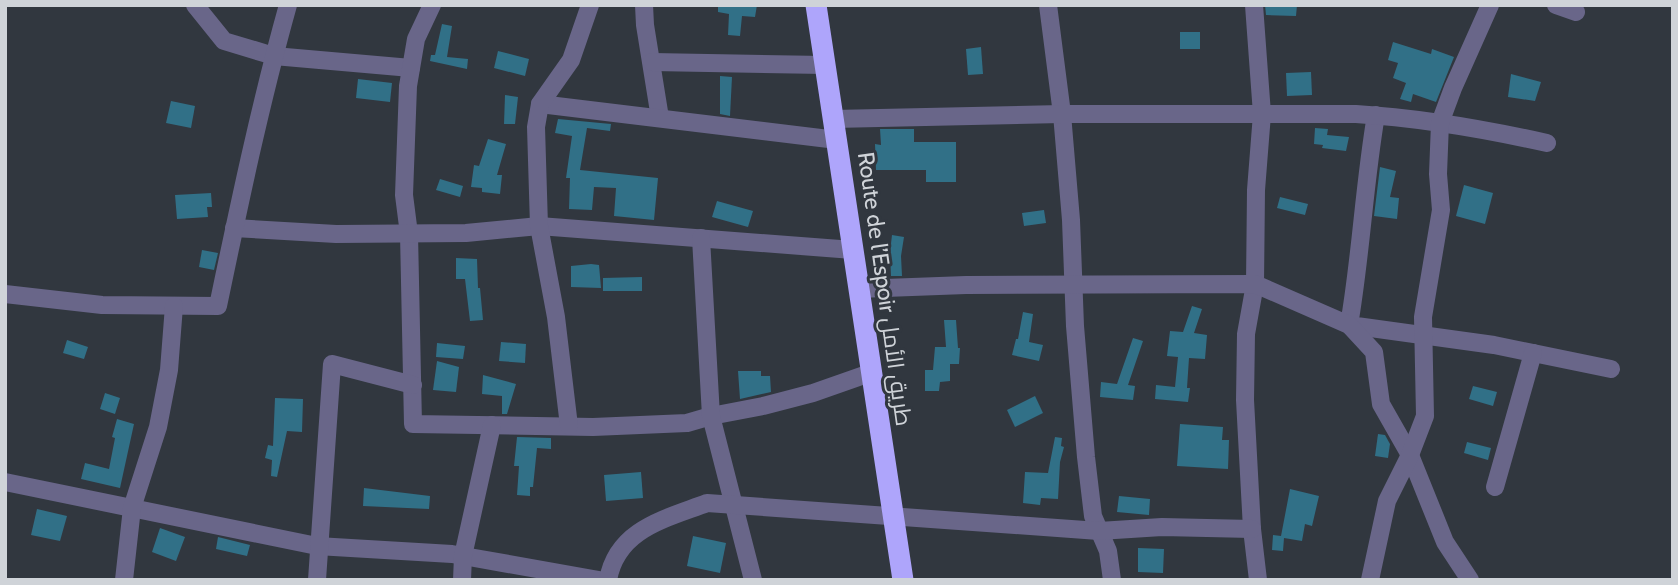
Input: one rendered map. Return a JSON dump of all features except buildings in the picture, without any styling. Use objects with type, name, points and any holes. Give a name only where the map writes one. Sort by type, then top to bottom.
[{"type":"highway","name":"Route de l’Espoir طريق الأمل","points":[[816,5],[903,580]]},
{"type":"street","points":[[195,5],[224,41],[274,56],[411,68]]},
{"type":"street","points":[[5,294],[102,305],[218,306],[288,5]]},
{"type":"street","points":[[432,5],[416,39],[408,86],[404,195],[409,234],[413,424],[687,424],[813,393],[870,373]]},
{"type":"street","points":[[569,426],[556,317],[539,226],[536,127],[540,104],[571,60],[590,5]]},
{"type":"street","points":[[645,5],[660,118]]},
{"type":"street","points":[[1048,5],[1062,114],[1071,220],[1075,326],[1093,516],[1108,551],[1112,580]]},
{"type":"street","points":[[1254,5],[1262,114],[1256,190],[1255,284],[1246,334],[1245,400],[1252,529],[1258,580]]},
{"type":"street","points":[[1370,580],[1387,502],[1425,416],[1423,317],[1441,211],[1438,174],[1440,122],[1490,5]]},
{"type":"street","points":[[1556,5],[1576,12]]},
{"type":"street","points":[[652,62],[825,65]]},
{"type":"street","points":[[540,104],[837,140]]},
{"type":"street","points":[[833,119],[1062,114],[1376,115],[1481,128],[1547,143]]},
{"type":"street","points":[[1349,325],[1358,275],[1361,218],[1376,115]]},
{"type":"street","points":[[234,228],[336,234],[409,234],[466,233],[539,226],[853,250]]},
{"type":"street","points":[[701,238],[711,416],[753,580]]},
{"type":"street","points":[[858,289],[1073,284],[1255,284],[1349,325],[1423,334],[1611,369]]},
{"type":"street","points":[[124,580],[132,508],[160,416],[169,370],[174,306]]},
{"type":"street","points":[[1349,325],[1374,352],[1381,404],[1410,455],[1445,542],[1470,580]]},
{"type":"street","points":[[1495,487],[1533,353]]},
{"type":"street","points":[[317,580],[317,545],[332,364],[413,385]]},
{"type":"street","points":[[462,580],[463,556],[492,425]]},
{"type":"street","points":[[5,482],[317,545],[463,556],[599,580]]},
{"type":"street","points":[[608,580],[611,563],[625,542],[655,522],[707,503],[836,510],[893,517],[1100,531],[1162,527],[1252,529]]}]
